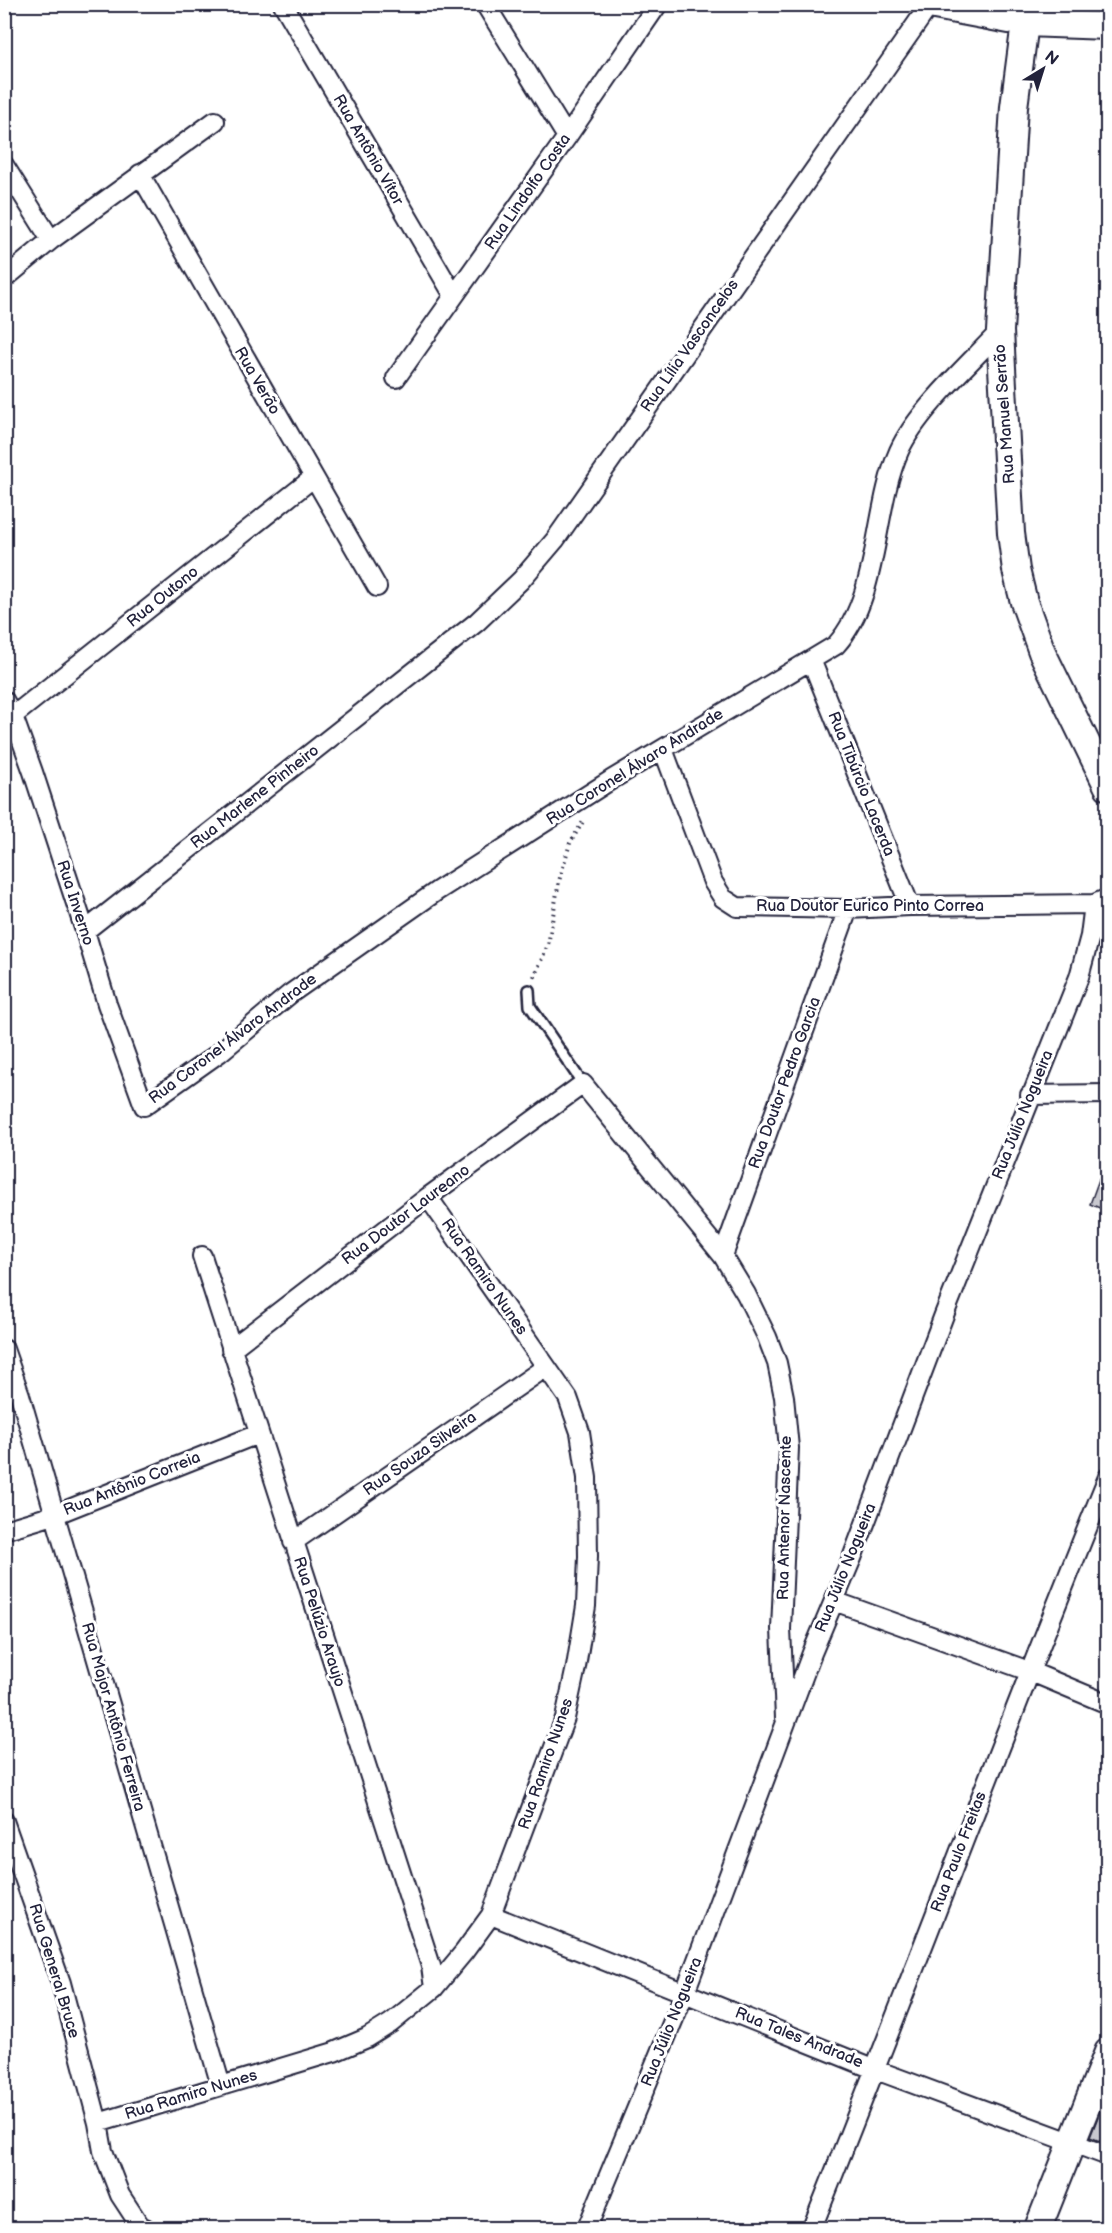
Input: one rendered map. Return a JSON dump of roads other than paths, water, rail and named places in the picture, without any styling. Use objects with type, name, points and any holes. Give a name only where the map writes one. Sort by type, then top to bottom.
[{"type":"street","name":"Rua Antônio Vítor","points":[[283,4],[454,296]]},
{"type":"street","points":[[485,4],[567,137]]},
{"type":"street","name":"Rua Lindolfo Costa","points":[[396,378],[658,4]]},
{"type":"street","points":[[927,5],[1025,23],[1107,26]]},
{"type":"street","name":"Rua Lília Vasconcelos","points":[[426,663],[477,622],[514,587],[555,540],[927,5]]},
{"type":"street","name":"Rua Manuel Serrão","points":[[1025,23],[1014,107],[1000,331],[1011,533],[1016,570],[1024,602],[1042,652],[1107,787]]},
{"type":"street","points":[[4,279],[51,240],[215,121]]},
{"type":"street","points":[[4,165],[51,240]]},
{"type":"street","name":"Rua Verão","points":[[140,174],[312,478],[377,587]]},
{"type":"street","name":"Rua Coronel Álvaro Andrade","points":[[144,1106],[219,1053],[290,994],[437,891],[663,749],[812,662],[836,645],[849,631],[860,609],[899,451],[911,430],[940,395],[1000,331]]},
{"type":"street","name":"Rua Outono","points":[[9,708],[312,478]]},
{"type":"street","name":"Rua Tibúrcio Lacerda","points":[[812,662],[910,906]]},
{"type":"street","name":"Rua Marlene Pinheiro","points":[[85,931],[426,663]]},
{"type":"street","name":"Rua Inverno","points":[[9,708],[85,931],[107,1004],[144,1106]]},
{"type":"street","name":"Rua Doutor Eurico Pinto Correa","points":[[663,749],[713,882],[723,898],[737,907],[848,909],[1101,901]]},
{"type":"street","name":"Rua Júlio Nogueira","points":[[587,2229],[685,1992],[1030,1095],[1079,977],[1101,901]]},
{"type":"street","name":"Rua Doutor Pedro Garcia","points":[[723,1256],[848,909]]},
{"type":"street","name":"Rua Antenor Nascente","points":[[583,1084],[723,1256],[747,1294],[777,1363],[784,1397],[789,1448],[781,1629],[785,1728]]},
{"type":"street","name":"Rua Doutor Laureano","points":[[231,1349],[428,1197],[583,1084]]},
{"type":"street","points":[[1030,1095],[1107,1094]]},
{"type":"street","name":"Rua Ramiro Nunes","points":[[98,2122],[334,2052],[367,2038],[391,2023],[434,1988],[491,1916],[565,1718],[586,1606],[587,1478],[580,1432],[568,1398],[428,1197]]},
{"type":"street","name":"Rua Pelúzio Araujo","points":[[202,1256],[431,1966],[434,1988]]},
{"type":"street","name":"Rua Major Antônio Ferreira","points":[[4,1349],[221,2086]]},
{"type":"street","name":"Rua Souza Silveira","points":[[293,1542],[546,1367]]},
{"type":"street","name":"Rua Antônio Correia","points":[[4,1530],[54,1515],[258,1434]]},
{"type":"street","name":"Rua Paulo Freitas","points":[[812,2229],[1107,1477]]},
{"type":"street","points":[[834,1601],[1029,1671],[1107,1704]]},
{"type":"street","name":"Rua General Bruce","points":[[4,1821],[61,1983],[98,2122],[103,2151],[120,2195],[141,2227],[145,2229]]},
{"type":"street","name":"Rua Tales Andrade","points":[[491,1916],[876,2070],[1107,2156]]},
{"type":"street","points":[[1038,2229],[1107,2052]]},
{"type":"lane","points":[[530,990],[530,1006],[583,1084]]}]
